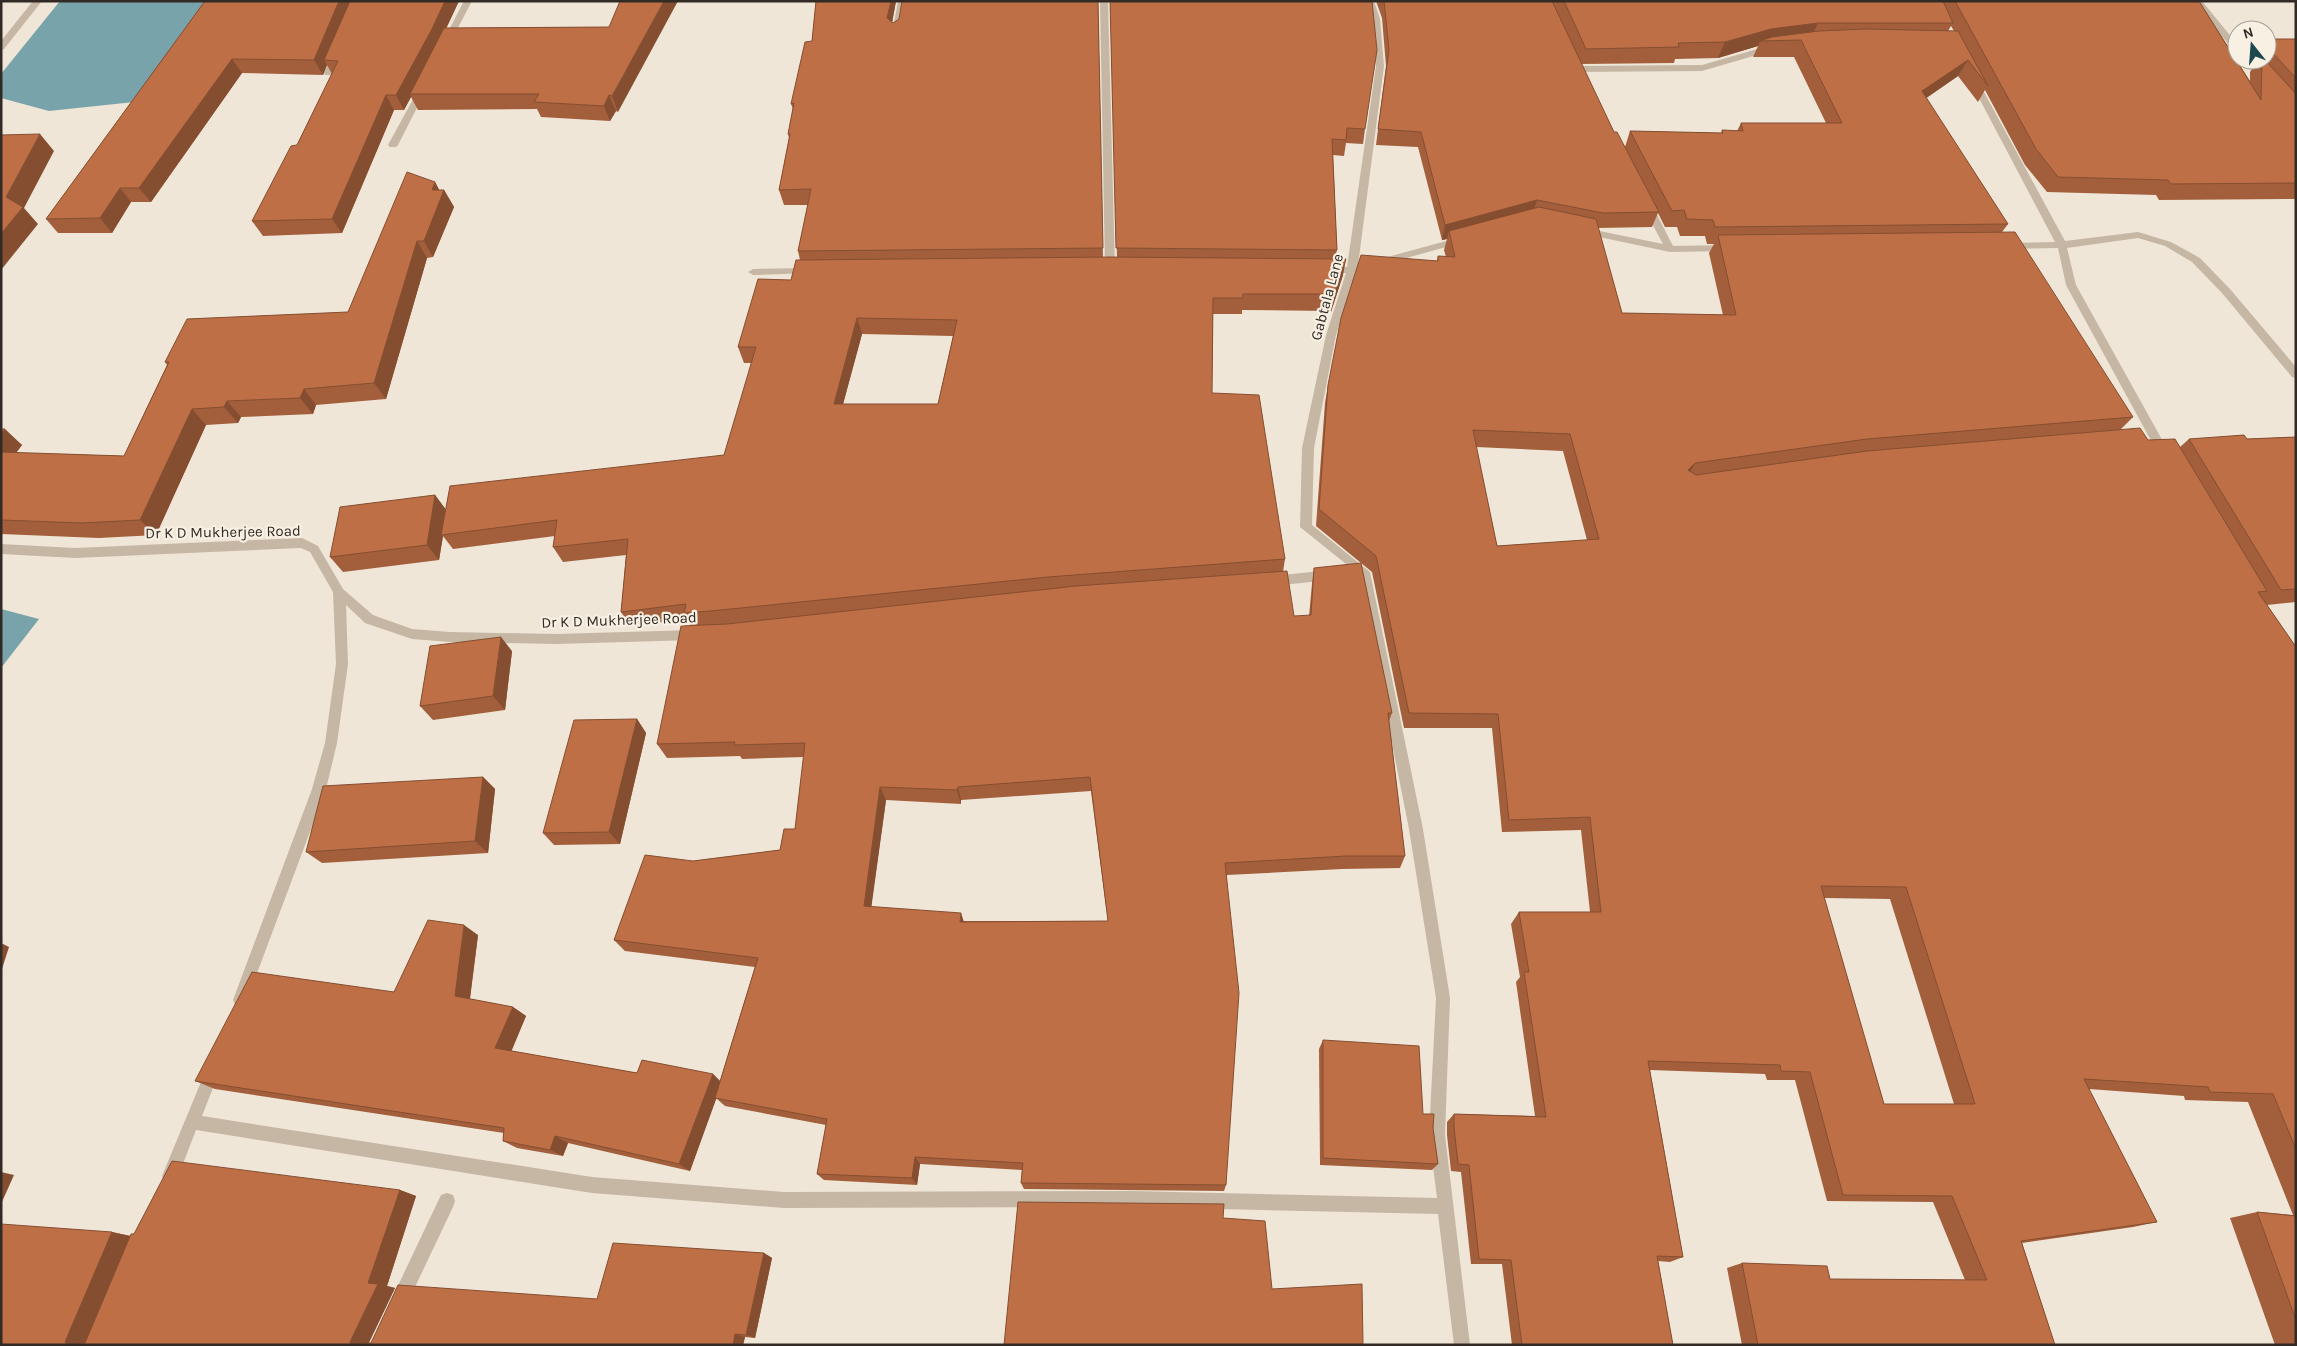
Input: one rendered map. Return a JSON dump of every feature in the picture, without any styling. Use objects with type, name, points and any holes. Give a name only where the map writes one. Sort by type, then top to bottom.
[{"type":"street","points":[[1,47],[38,1]]},
{"type":"street","points":[[442,52],[468,1]]},
{"type":"street","points":[[896,34],[902,1]]},
{"type":"street","points":[[1104,1],[1110,268]]},
{"type":"street","name":"Gabtala Lane","points":[[1364,572],[1306,527],[1308,448],[1331,335],[1352,270],[1380,66],[1376,19],[1370,1]]},
{"type":"street","points":[[2196,1],[2227,37]]},
{"type":"street","points":[[328,72],[340,46]]},
{"type":"street","points":[[1577,70],[1702,68],[1722,64],[1740,55],[1781,46]]},
{"type":"street","points":[[1967,70],[2062,245],[2072,285],[2149,438],[2169,462]]},
{"type":"street","points":[[2255,70],[2271,89]]},
{"type":"street","points":[[393,146],[428,78]]},
{"type":"street","points":[[1643,198],[1670,249]]},
{"type":"street","points":[[1578,230],[1670,249],[1738,248]]},
{"type":"street","points":[[1993,246],[2062,245],[2138,235],[2168,244],[2196,260],[2226,291],[2296,374]]},
{"type":"street","points":[[1313,270],[1352,270],[1476,236]]},
{"type":"street","points":[[753,272],[823,271]]},
{"type":"street","name":"Dr K D Mukherjee Road","points":[[1,548],[75,553],[302,543],[314,549],[339,592],[369,619],[412,634],[450,637],[556,639],[708,633]]},
{"type":"street","points":[[1262,582],[1364,572],[1416,829],[1443,998],[1437,1135],[1462,1345]]},
{"type":"street","points":[[236,1009],[320,789],[331,743],[342,664],[339,592]]},
{"type":"street","points":[[166,1187],[219,1055]]},
{"type":"street","points":[[192,1122],[592,1185],[784,1200],[1133,1199],[1445,1206]]},
{"type":"street","points":[[391,1318],[447,1201]]},
{"type":"water","points":[[60,1],[213,1],[134,102],[49,111],[1,98],[1,74]]},
{"type":"water","points":[[1,609],[39,619],[1,668]]},
{"type":"building","points":[[205,1],[339,1],[314,60],[232,59],[139,188],[120,188],[100,218],[46,219]]},
{"type":"building","points":[[350,1],[445,1],[396,95],[386,95],[332,219],[252,221],[291,146],[297,145],[338,61],[324,60]]},
{"type":"building","points":[[620,1],[664,1],[612,96],[609,95],[604,106],[534,102],[539,94],[410,94],[444,28],[609,27]]},
{"type":"building","points":[[816,1],[891,1],[887,18],[893,23],[899,19],[902,1],[1098,1],[1103,248],[798,251],[811,189],[779,190],[794,103],[791,104],[805,42],[812,41]]},
{"type":"building","points":[[1110,1],[1372,1],[1377,50],[1365,129],[1347,128],[1346,140],[1332,139],[1337,250],[1116,248]]},
{"type":"building","points":[[1384,1],[1552,1],[1614,132],[1617,132],[1659,212],[1603,213],[1537,200],[1445,225],[1421,132],[1378,129],[1389,50]]},
{"type":"building","points":[[1564,1],[1943,1],[1953,23],[1818,23],[1771,29],[1725,42],[1678,43],[1679,47],[1586,49]]},
{"type":"building","points":[[1955,1],[2199,1],[2227,46],[2227,70],[2242,70],[2261,100],[2262,70],[2274,70],[2296,94],[2296,183],[2171,184],[2168,180],[2058,177],[2036,149]]},
{"type":"building","points":[[1866,29],[1958,31],[1988,86],[1968,60],[1922,91],[2008,224],[1715,227],[1713,220],[1687,219],[1684,210],[1672,211],[1630,131],[1723,133],[1722,130],[1743,131],[1741,123],[1842,123],[1801,40],[1760,41],[1772,37],[1819,31]]},
{"type":"building","points":[[2277,39],[2296,39],[2296,78],[2277,58]]},
{"type":"building","points":[[40,134],[6,197],[23,207],[1,234],[1,135]]},
{"type":"building","points":[[407,172],[435,182],[432,190],[444,190],[424,241],[417,241],[374,383],[304,389],[300,398],[227,401],[224,407],[192,409],[140,520],[82,523],[1,520],[1,452],[124,456],[169,362],[165,362],[187,319],[348,312]]},
{"type":"building","points":[[1539,207],[1596,219],[1622,313],[1736,315],[1718,235],[2015,232],[2133,417],[1867,439],[1695,463],[1688,470],[1696,475],[1867,451],[2140,428],[2148,440],[2175,439],[2267,591],[2258,592],[2296,647],[2296,1149],[2273,1094],[2210,1092],[2208,1087],[2084,1079],[2157,1222],[2021,1241],[2055,1345],[1758,1345],[1742,1263],[1827,1266],[1830,1279],[1987,1280],[1952,1196],[1843,1195],[1810,1072],[1781,1071],[1780,1065],[1648,1061],[1683,1257],[1657,1256],[1673,1345],[1522,1345],[1511,1260],[1479,1259],[1469,1165],[1458,1164],[1454,1114],[1546,1117],[1524,972],[1529,972],[1519,912],[1601,912],[1590,817],[1509,820],[1498,714],[1409,713],[1376,556],[1319,509],[1328,385],[1341,318],[1361,255],[1438,261],[1438,256],[1455,257],[1449,231]],"holes":[[[1473,430],[1570,434],[1599,539],[1497,546]],[[1821,886],[1906,887],[1975,1104],[1884,1104]]]},
{"type":"building","points":[[1109,257],[1346,259],[1334,296],[1334,294],[1243,294],[1243,298],[1213,298],[1212,393],[1259,395],[1285,559],[1048,577],[711,611],[684,613],[686,604],[621,612],[628,539],[553,547],[557,520],[441,535],[450,486],[724,455],[756,347],[738,347],[758,279],[791,280],[796,260]],"holes":[[[857,318],[957,320],[938,404],[834,404]]]},
{"type":"building","points":[[2244,435],[2247,439],[2296,437],[2296,589],[2281,590],[2189,439]]},
{"type":"building","points":[[435,495],[427,545],[330,557],[340,507]]},
{"type":"building","points":[[1361,563],[1392,713],[1388,713],[1405,856],[1346,856],[1225,863],[1239,993],[1226,1185],[1021,1183],[1023,1163],[915,1157],[912,1178],[817,1174],[827,1119],[715,1098],[758,958],[614,940],[645,855],[693,861],[780,850],[784,829],[795,829],[805,743],[734,745],[735,742],[657,744],[681,626],[727,624],[1076,586],[1287,571],[1294,616],[1311,615],[1314,568]],"holes":[[[1090,777],[1108,921],[960,922],[961,913],[864,906],[880,787],[957,790],[958,787]]]},
{"type":"building","points":[[501,637],[493,696],[420,706],[430,646]]},
{"type":"building","points":[[637,719],[609,832],[543,833],[574,720]]},
{"type":"building","points":[[483,777],[475,841],[306,852],[323,786]]},
{"type":"building","points":[[428,920],[464,925],[455,996],[513,1007],[495,1048],[637,1073],[642,1060],[713,1074],[679,1164],[555,1136],[550,1150],[503,1141],[504,1128],[195,1081],[252,972],[394,992]]},
{"type":"building","points":[[1323,1040],[1419,1046],[1423,1114],[1434,1114],[1433,1128],[1438,1164],[1323,1158]]},
{"type":"building","points":[[172,1161],[400,1190],[368,1283],[378,1284],[350,1342],[351,1344],[371,1343],[398,1285],[597,1299],[613,1243],[764,1253],[746,1335],[735,1334],[733,1345],[1,1345],[1,1224],[112,1232],[65,1342],[67,1344],[85,1343],[131,1234],[134,1234]]},
{"type":"building","points":[[1018,1202],[1224,1204],[1223,1218],[1265,1221],[1272,1289],[1362,1284],[1363,1345],[1004,1345]]},
{"type":"building","points":[[2257,1212],[2296,1216],[2296,1320]]}]
